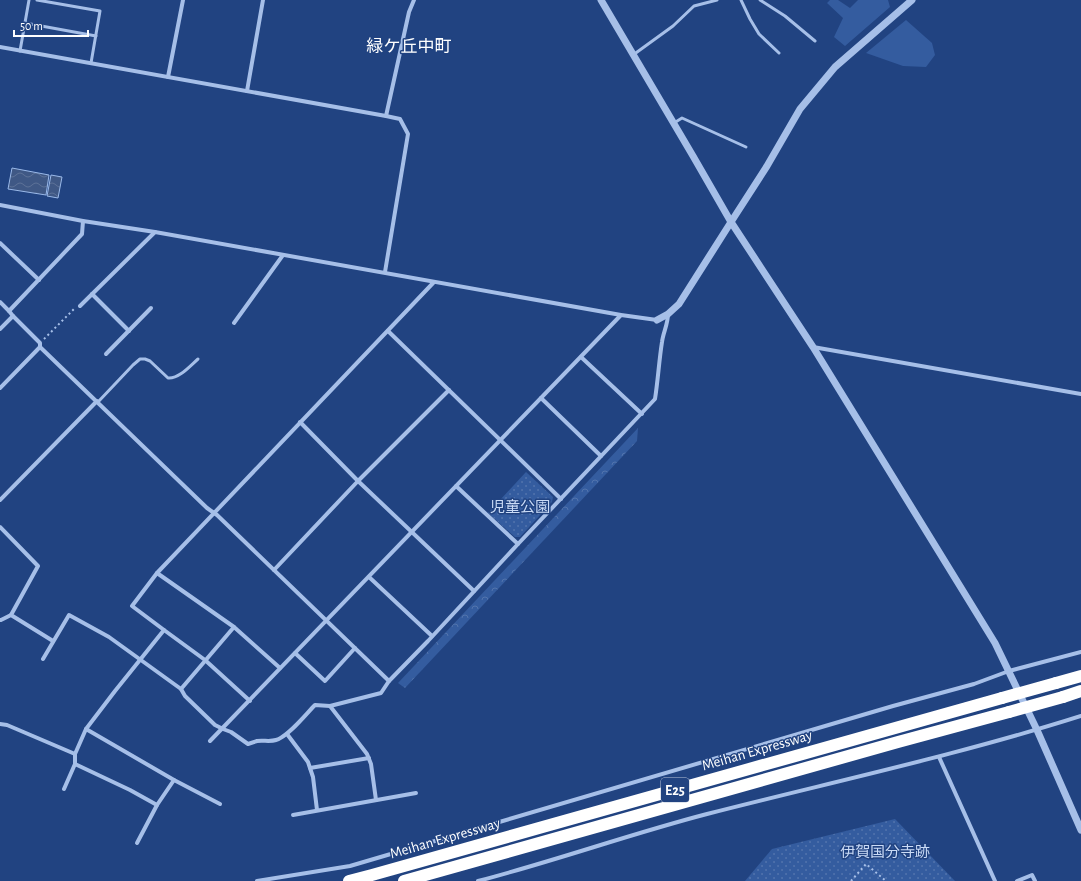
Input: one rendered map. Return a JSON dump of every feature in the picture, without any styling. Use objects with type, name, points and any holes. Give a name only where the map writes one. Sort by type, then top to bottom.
[{"type":"highway","name":"Meihan Expressway","points":[[348,881],[1081,676]]},
{"type":"highway","name":"Meihan Expressway","points":[[404,881],[1081,691]]},
{"type":"street","points":[[168,77],[183,0]]},
{"type":"street","points":[[247,91],[263,0]]},
{"type":"street","points":[[386,116],[409,12],[414,0]]},
{"type":"street","points":[[601,0],[731,222],[813,347],[995,643],[1037,730],[1081,830]]},
{"type":"street","points":[[0,205],[83,221],[155,232],[621,315],[657,320],[668,314],[679,304],[767,166],[800,109],[835,67],[912,0]]},
{"type":"street","points":[[0,47],[400,119],[408,134],[385,272]]},
{"type":"street","points":[[9,311],[82,234],[83,221]]},
{"type":"street","points":[[80,306],[155,232]]},
{"type":"street","points":[[0,243],[39,280]]},
{"type":"street","points":[[234,323],[283,255]]},
{"type":"street","points":[[250,701],[205,660],[132,606],[157,573],[434,282]]},
{"type":"street","points":[[92,294],[129,331]]},
{"type":"street","points":[[0,302],[40,345],[97,402],[207,508],[217,515],[327,620],[389,681]]},
{"type":"street","points":[[106,354],[151,308]]},
{"type":"street","points":[[43,659],[69,615],[110,637],[181,689],[185,696],[215,725],[223,730],[231,732],[248,744],[257,741],[276,740],[287,734],[315,705],[330,706],[381,693],[389,681],[655,399],[662,340],[668,322],[668,314]]},
{"type":"street","points":[[210,742],[621,315]]},
{"type":"street","points":[[0,330],[13,316]]},
{"type":"street","points":[[388,331],[561,499]]},
{"type":"street","points":[[0,388],[40,345]]},
{"type":"street","points":[[813,347],[1081,394]]},
{"type":"street","points":[[581,357],[642,414]]},
{"type":"street","points":[[274,570],[358,481],[450,390]]},
{"type":"street","points":[[541,398],[601,456]]},
{"type":"street","points":[[0,500],[97,402]]},
{"type":"street","points":[[300,422],[358,481],[474,591]]},
{"type":"street","points":[[456,486],[518,544]]},
{"type":"street","points":[[0,527],[38,566],[11,615],[0,620]]},
{"type":"street","points":[[157,573],[234,627],[280,668]]},
{"type":"street","points":[[369,576],[432,636]]},
{"type":"street","points":[[11,615],[53,641]]},
{"type":"street","points":[[181,689],[234,627]]},
{"type":"street","points":[[64,789],[75,764],[75,754],[86,729],[164,630]]},
{"type":"street","points":[[295,653],[325,681],[355,648]]},
{"type":"street","points":[[257,881],[350,866],[886,708],[974,684],[1009,671],[1081,652]]},
{"type":"street","points":[[330,706],[367,754],[371,764],[376,800]]},
{"type":"street","points":[[478,881],[706,814],[939,757],[1037,730],[1081,716]]},
{"type":"street","points":[[0,724],[7,725],[75,754]]},
{"type":"street","points":[[86,729],[174,780],[220,804]]},
{"type":"street","points":[[287,734],[308,762],[313,777],[317,810]]},
{"type":"street","points":[[939,757],[994,881]]},
{"type":"street","points":[[310,768],[368,758]]},
{"type":"street","points":[[75,764],[130,790],[157,805]]},
{"type":"street","points":[[137,843],[157,805],[174,780]]},
{"type":"street","points":[[293,815],[416,793]]},
{"type":"street","points":[[1017,881],[1032,875],[1035,881]]},
{"type":"lane","points":[[20,51],[29,0]]},
{"type":"lane","points":[[37,0],[58,2],[100,11],[91,63]]},
{"type":"lane","points":[[633,55],[673,26],[694,6],[717,0]]},
{"type":"lane","points":[[741,0],[759,34],[779,53]]},
{"type":"lane","points":[[760,0],[785,16],[815,41]]},
{"type":"lane","points":[[25,23],[96,36]]},
{"type":"lane","points":[[674,123],[682,118],[746,147]]},
{"type":"lane","points":[[97,402],[133,364],[140,359],[150,361],[168,378],[171,378],[178,375],[198,359]]},
{"type":"path","points":[[40,345],[76,307],[80,306]]},
{"type":"path","points":[[851,881],[866,864],[886,881]]},
{"type":"green space","points":[[830,0],[838,0],[850,8],[858,0],[888,0],[890,7],[845,46],[834,37],[843,18],[827,3]]},
{"type":"green space","points":[[906,20],[932,43],[935,55],[926,67],[903,66],[866,53]]},
{"type":"green space","points":[[638,428],[637,441],[405,688],[398,683]]},
{"type":"green space","name":"児童公園","points":[[526,472],[553,497],[552,502],[520,537],[515,537],[488,513]]},
{"type":"green space","name":"伊賀国分寺跡","points":[[895,819],[955,881],[745,881],[772,849]]},
{"type":"water","points":[[12,168],[49,175],[46,195],[8,189]]},
{"type":"water","points":[[51,175],[62,177],[58,198],[47,196]]},
{"type":"district","name":"緑ケ丘中町","points":[[409,46]]}]
